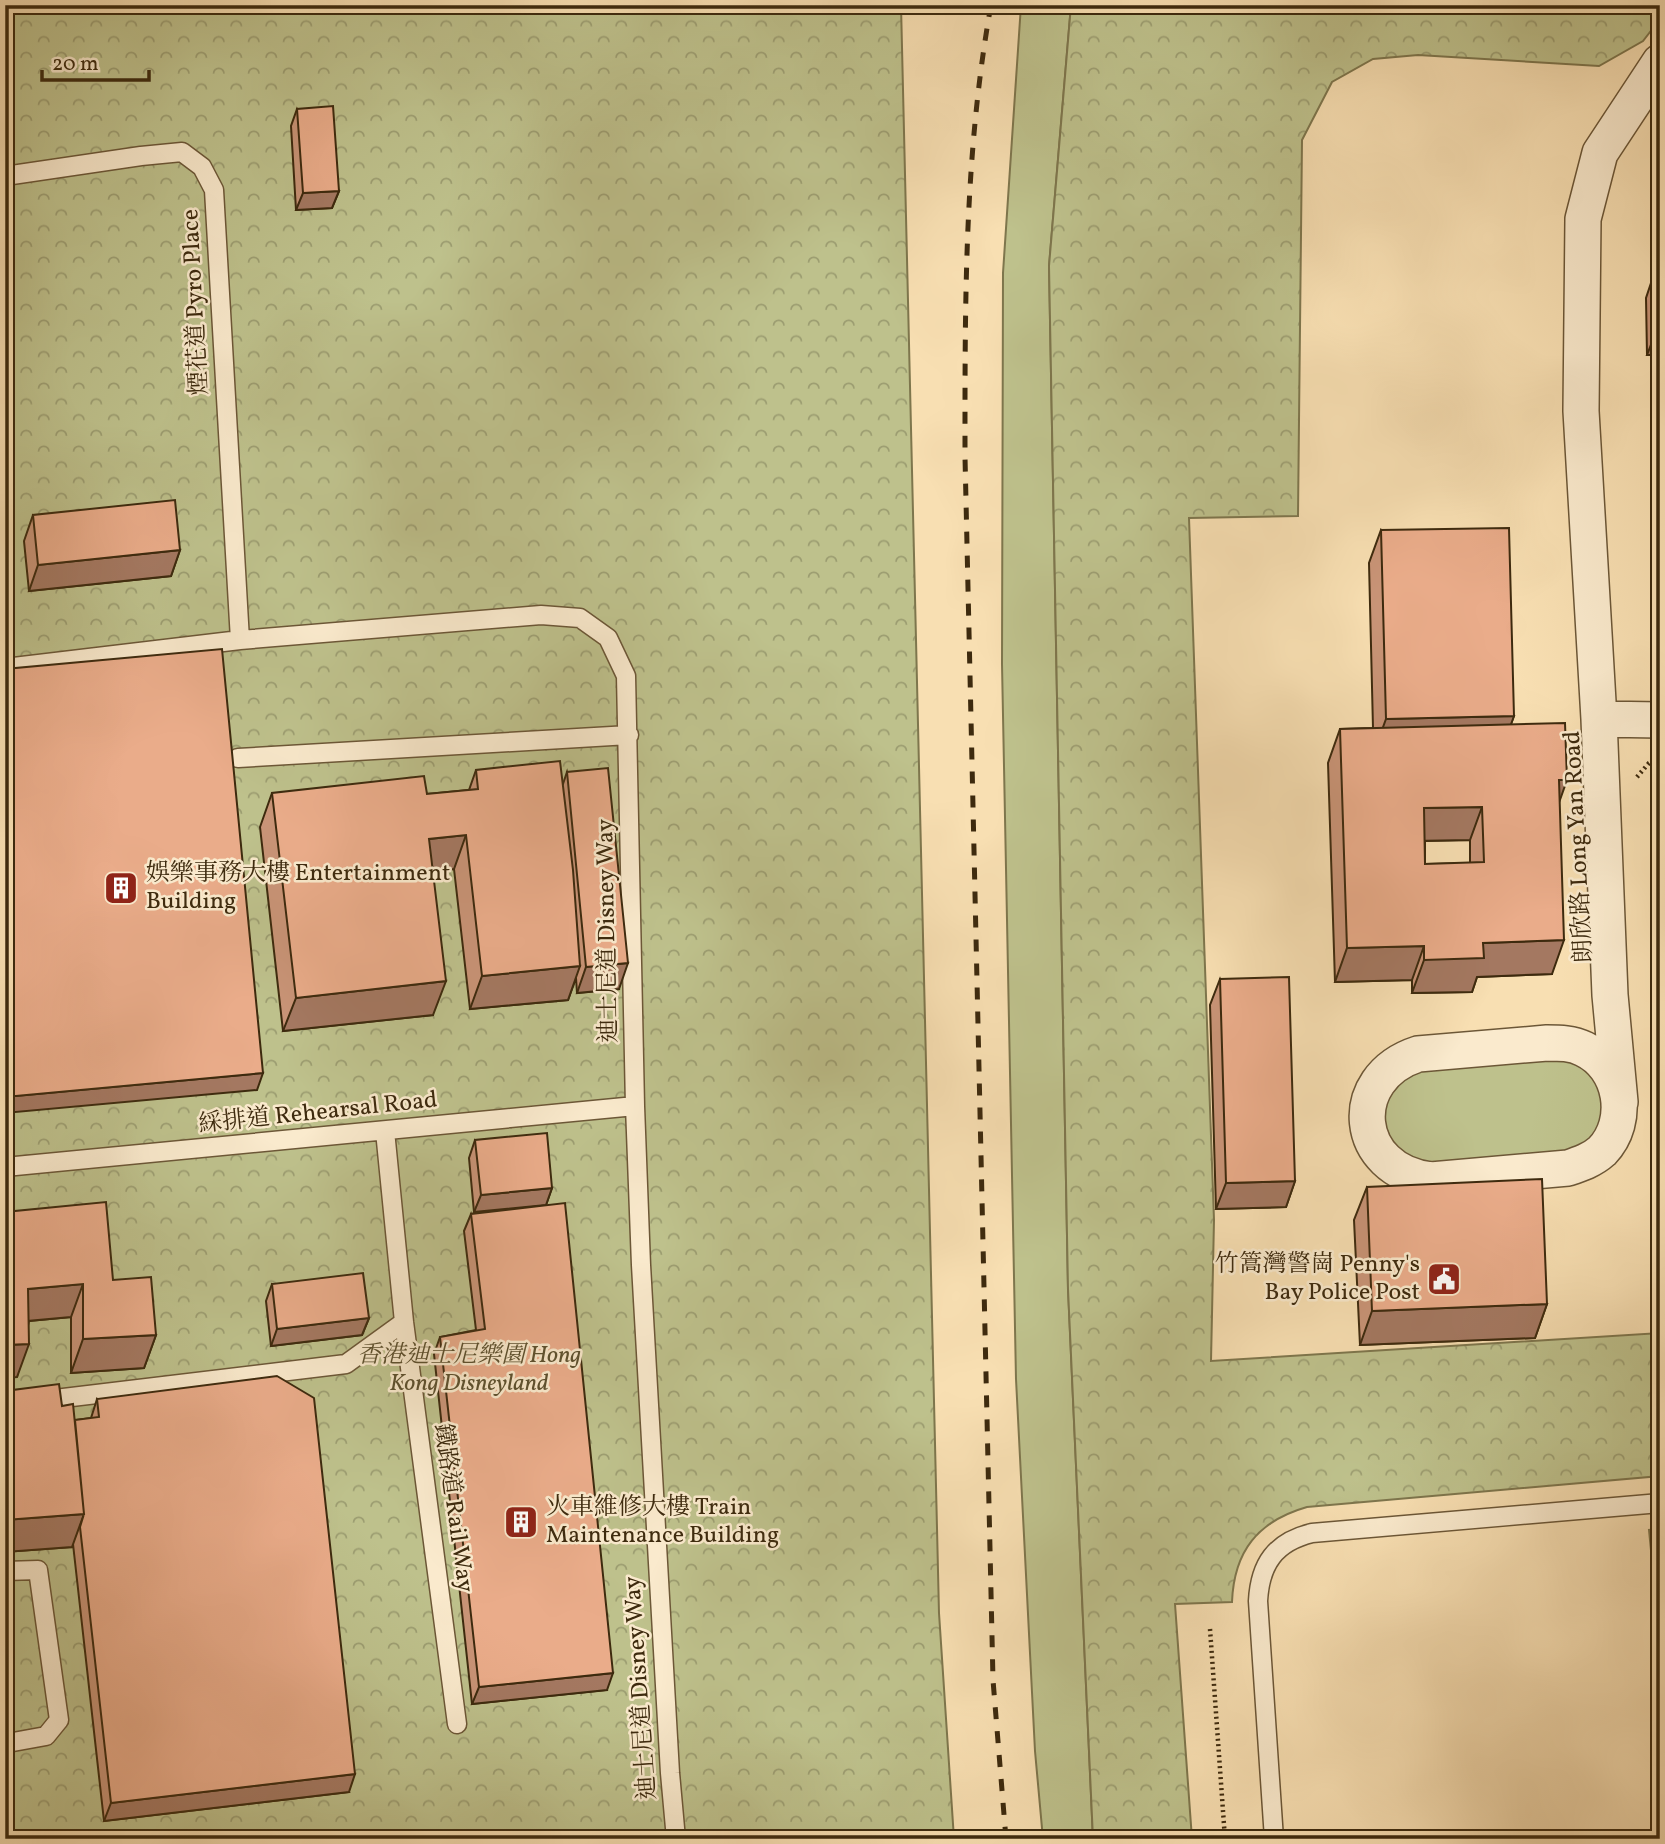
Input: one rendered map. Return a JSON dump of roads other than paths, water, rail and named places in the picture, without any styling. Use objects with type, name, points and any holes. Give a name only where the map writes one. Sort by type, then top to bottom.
[{"type":"street","name":"朗欣路 Long Yan Road","points":[[1620,1102],[1610,995],[1599,719],[1581,411],[1583,219],[1600,153],[1660,62]]},
{"type":"street","points":[[1599,719],[1660,720]]},
{"type":"street","points":[[1547,1043],[1574,1045],[1598,1058],[1609,1070],[1616,1084],[1620,1102],[1619,1119],[1612,1137],[1601,1152],[1568,1168],[1431,1180],[1400,1172],[1379,1154],[1370,1137],[1368,1107],[1379,1079],[1390,1067],[1418,1054],[1547,1043],[1568,1038],[1581,1031],[1603,1009],[1610,995]]},
{"type":"lane","name":"煙花道 Pyro Place","points":[[5,176],[182,152],[202,167],[214,190],[240,640]]},
{"type":"lane","name":"迪士尼道 Disney Way","points":[[5,668],[240,640],[541,615],[580,618],[608,638],[626,676],[635,1106],[669,1759],[676,1839]]},
{"type":"lane","points":[[238,758],[629,736]]},
{"type":"lane","name":"綵排道 Rehearsal Road","points":[[5,1167],[635,1106]]},
{"type":"lane","name":"鐵路道 Rail Way","points":[[385,1131],[404,1322],[457,1724]]},
{"type":"lane","points":[[5,1405],[346,1363],[404,1322]]},
{"type":"lane","points":[[1274,1839],[1258,1601],[1262,1574],[1276,1551],[1298,1536],[1312,1533],[1660,1503]]},
{"type":"lane","points":[[5,1571],[38,1570],[59,1720],[46,1736],[13,1742],[5,1739]]},
{"type":"railway","points":[[991,5],[982,61],[971,174],[966,287],[965,457],[993,1680],[1006,1839]]},
{"type":"place","name":"娛樂事務大樓 Entertainment Building","points":[[121,888]]},
{"type":"place","name":"竹篙灣警崗 Penny's Bay Police Post","points":[[1444,1279]]},
{"type":"place","name":"火車維修大樓 Train Maintenance Building","points":[[521,1522]]},
{"type":"park label","name":"香港迪士尼樂園 Hong Kong Disneyland","points":[[469,1370]]}]
